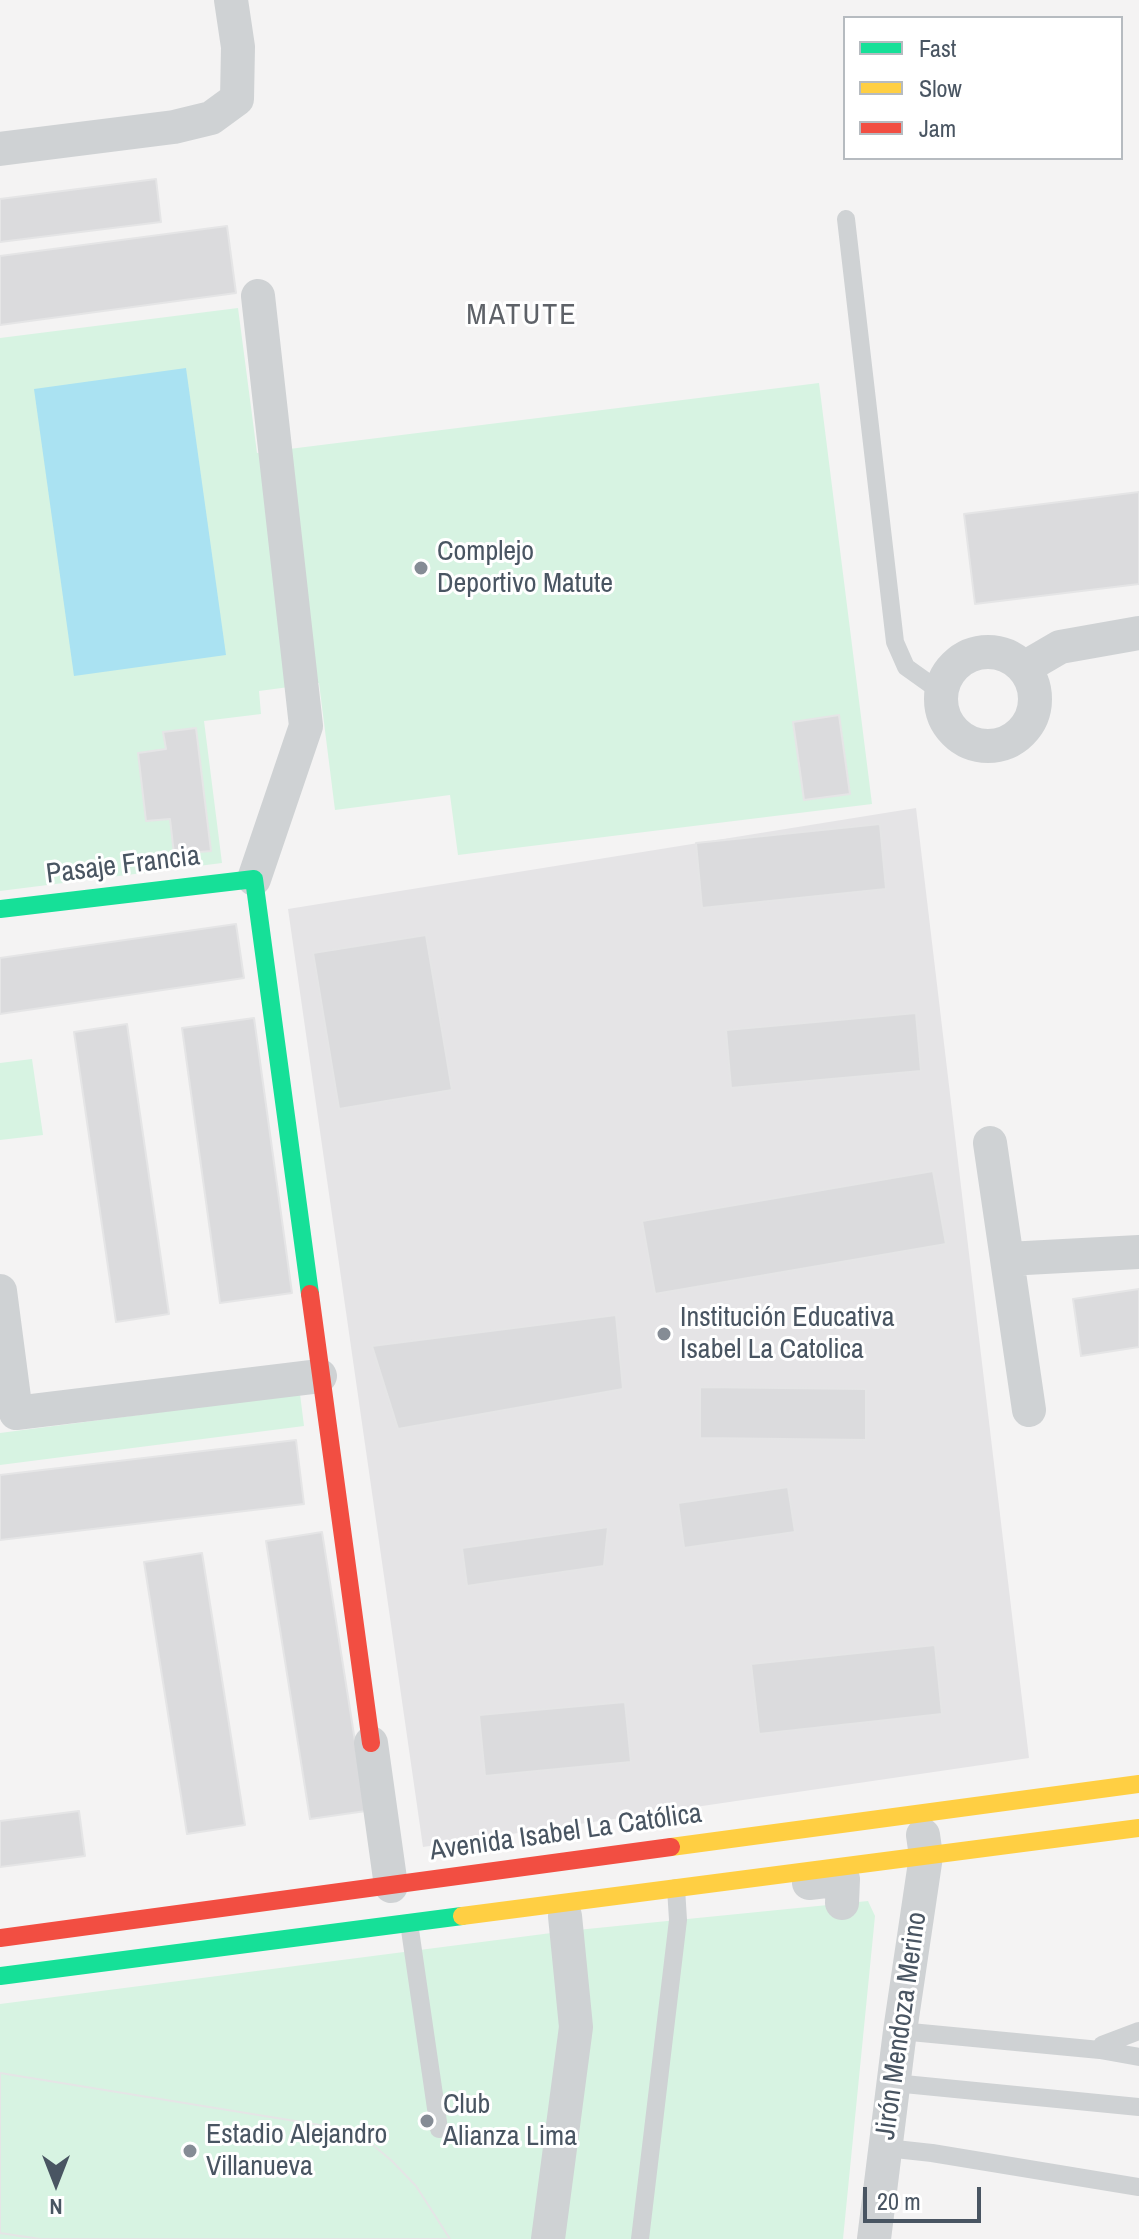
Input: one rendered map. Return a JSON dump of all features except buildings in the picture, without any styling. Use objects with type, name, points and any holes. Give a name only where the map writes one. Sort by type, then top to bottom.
[{"type":"street","points":[[0,149],[174,127],[211,118],[237,99],[238,47],[231,0]]},
{"type":"street","points":[[258,296],[306,726],[254,879],[391,1886]]},
{"type":"street","points":[[1024,668],[1060,647],[1139,633]]},
{"type":"street","points":[[981,652],[1012,658],[1024,668],[1035,696],[1027,725],[1003,743],[987,745],[962,738],[945,718],[941,706],[941,692],[954,666],[966,657],[981,652]]},
{"type":"street","name":"Pasaje Francia","points":[[0,909],[254,879]]},
{"type":"street","points":[[990,1143],[1029,1410]]},
{"type":"street","points":[[1007,1259],[1139,1252]]},
{"type":"street","points":[[0,1291],[16,1413],[320,1376]]},
{"type":"street","name":"Avenida Isabel La Católica","points":[[0,1938],[1139,1784]]},
{"type":"street","name":"Jirón Mendoza Merino","points":[[874,2239],[926,1856],[921,1814]]},
{"type":"street","points":[[0,1976],[410,1930],[1139,1828]]},
{"type":"street","points":[[0,1994],[410,1930],[565,1916],[676,1895],[843,1879],[842,1903]]},
{"type":"street","points":[[548,2239],[576,2027],[565,1916]]},
{"type":"lane","points":[[846,219],[895,642],[906,667],[941,692]]},
{"type":"lane","points":[[640,2239],[678,1920],[676,1895]]},
{"type":"lane","points":[[410,1930],[439,2129]]},
{"type":"lane","points":[[900,2031],[1100,2050],[1139,2057]]},
{"type":"lane","points":[[1100,2050],[1102,2045],[1139,2031]]},
{"type":"lane","points":[[894,2083],[1139,2107]]},
{"type":"lane","points":[[886,2148],[1139,2187]]},
{"type":"shaded area","name":"Institución Educativa Isabel La Catolica","points":[[916,808],[1029,1758],[423,1847],[288,909]]},
{"type":"green space","name":"Complejo Deportivo Matute","points":[[238,308],[257,453],[819,383],[872,804],[458,855],[450,795],[335,810],[319,683],[259,691],[261,714],[204,721],[222,863],[0,891],[0,338]]},
{"type":"green space","points":[[32,1059],[43,1135],[0,1140],[0,1063]]},
{"type":"green space","points":[[300,1394],[304,1426],[0,1465],[0,1433]]},
{"type":"green space","name":"Club Alianza Lima","points":[[868,1901],[875,1916],[843,2239],[0,2239],[0,2004],[567,1931]]},
{"type":"water","points":[[186,368],[226,655],[74,676],[34,389]]},
{"type":"traffic: fast","points":[[0,909],[254,879],[310,1294]]},
{"type":"traffic: fast","points":[[0,1976],[462,1916]]},
{"type":"traffic: slow","points":[[671,1847],[1139,1784]]},
{"type":"traffic: slow","points":[[462,1916],[1139,1828]]},
{"type":"traffic: jam","points":[[310,1294],[371,1743]]},
{"type":"traffic: jam","points":[[0,1938],[671,1847]]},
{"type":"place","name":"Complejo Deportivo Matute","points":[[421,568]]},
{"type":"place","name":"Institución Educativa Isabel La Catolica","points":[[664,1334]]},
{"type":"place","name":"Club Alianza Lima","points":[[427,2121]]},
{"type":"place","name":"Estadio Alejandro Villanueva","points":[[190,2151]]},
{"type":"district","name":"MATUTE","points":[[522,316]]}]
